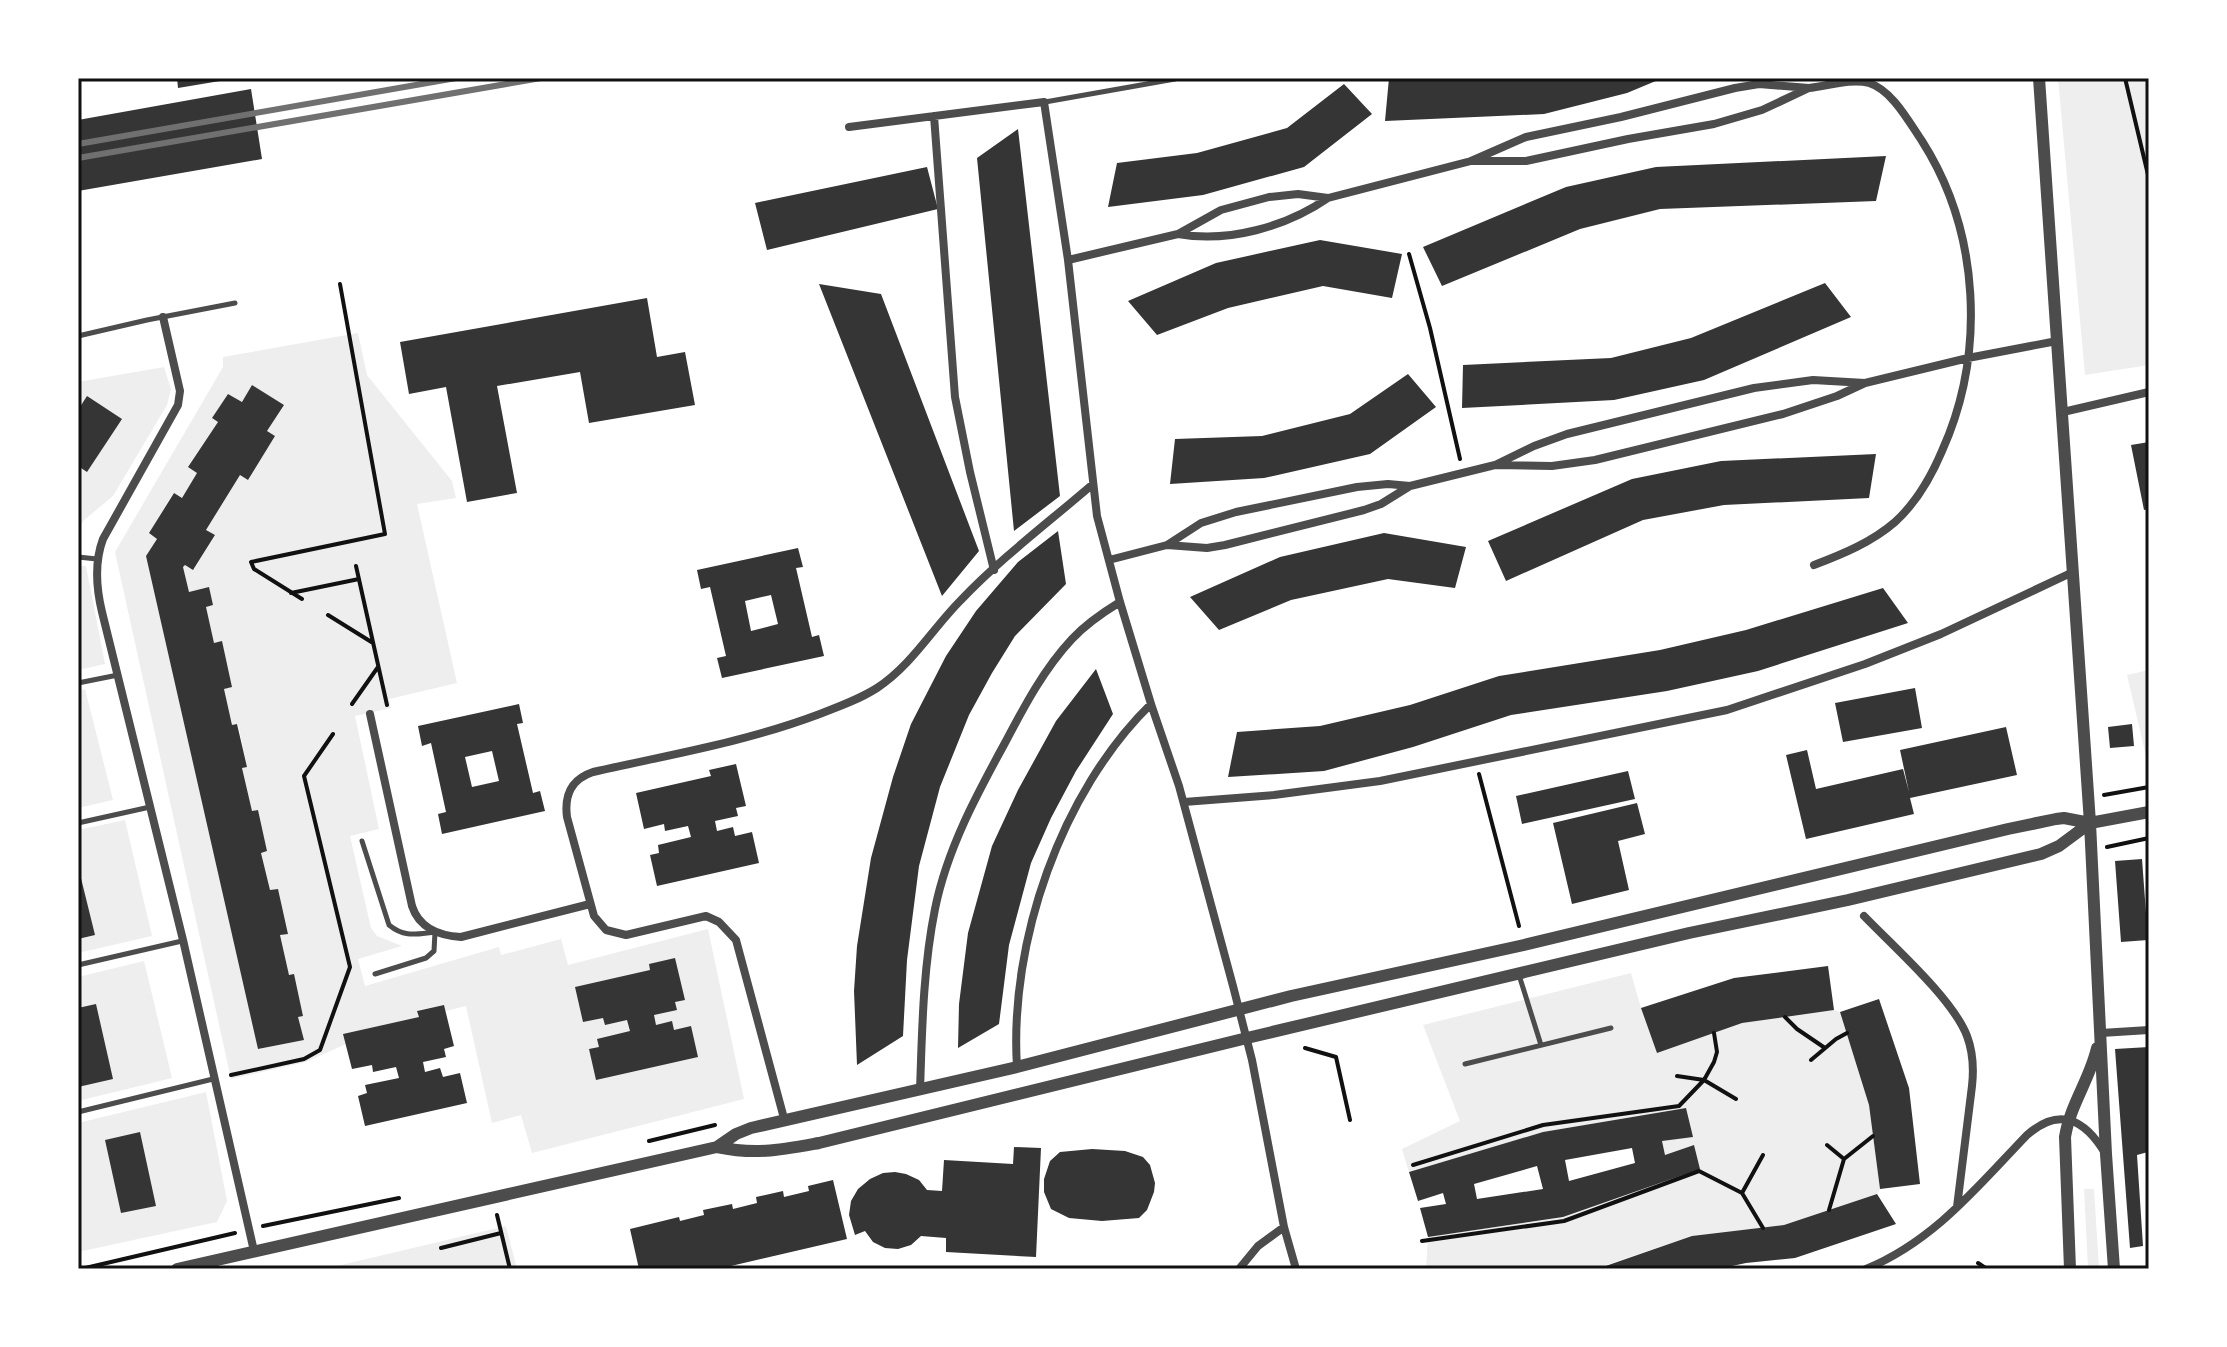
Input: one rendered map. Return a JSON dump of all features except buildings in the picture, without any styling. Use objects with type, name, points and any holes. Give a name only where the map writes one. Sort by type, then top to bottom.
[{"type":"street","points":[[2039,78],[2090,823],[2114,1269]]},
{"type":"street","points":[[1178,234],[1207,238],[1233,235],[1283,222],[1328,198],[1471,161],[1526,137],[1747,85],[1809,88],[1859,82],[1881,89],[1931,156],[1949,195],[1964,242],[1970,302],[1968,358],[1955,419],[1920,493],[1881,532],[1853,549],[1814,565]]},
{"type":"street","points":[[1471,161],[1526,161],[1714,124],[1762,110],[1809,88]]},
{"type":"street","points":[[849,127],[1044,102],[1068,260],[1097,516],[1151,704],[1184,802],[1247,1038],[1284,1227],[1296,1269]]},
{"type":"street","points":[[934,116],[954,388],[967,462],[994,570]]},
{"type":"street","points":[[1068,260],[1178,234],[1221,210],[1269,197],[1298,194],[1328,198]]},
{"type":"street","points":[[163,317],[180,391],[178,405],[103,539],[97,559],[99,598],[183,940],[254,1251]]},
{"type":"street","points":[[1495,465],[1552,466],[1595,460],[1783,414],[1865,383],[1968,358],[2057,341]]},
{"type":"street","points":[[1109,560],[1167,545],[1201,523],[1236,512],[1357,487],[1388,484],[1410,486],[1495,465],[1567,434],[1754,388],[1813,380],[1865,383]]},
{"type":"street","points":[[2063,412],[2149,392]]},
{"type":"street","points":[[785,1122],[736,940],[713,918],[706,916],[633,934],[620,935],[601,926],[590,904],[566,811],[569,789],[581,777],[593,772],[776,729],[861,697],[900,670],[959,602],[1093,484]]},
{"type":"street","points":[[1167,545],[1207,548],[1225,545],[1370,508],[1410,486]]},
{"type":"street","points":[[1184,802],[1274,795],[1365,783],[1746,705],[1905,649],[2073,572]]},
{"type":"street","points":[[920,1091],[930,938],[939,891],[956,841],[995,761],[1048,669],[1084,627],[1120,602]]},
{"type":"street","points":[[1017,1067],[1016,1030],[1022,969],[1050,865],[1090,783],[1118,742],[1151,704]]},
{"type":"street","points":[[370,714],[412,906],[420,921],[435,932],[461,937],[590,904]]},
{"type":"street","points":[[177,1269],[717,1147],[751,1128],[920,1091],[1291,996],[1524,945],[2032,823],[2064,818],[2090,823],[2149,812]]},
{"type":"street","points":[[717,1147],[761,1152],[819,1143],[1010,1098],[1689,933],[1848,900],[2041,854],[2059,846],[2090,823]]},
{"type":"street","points":[[1864,916],[1946,1003],[1962,1025],[1969,1042],[1974,1066],[1957,1207]]},
{"type":"street","points":[[2101,1033],[2149,1030]]},
{"type":"street","points":[[2070,1269],[2065,1137],[2068,1121],[2093,1064],[2101,1033]]},
{"type":"street","points":[[1866,1269],[1912,1245],[1934,1229],[2033,1129],[2047,1121],[2068,1121],[2090,1131],[2106,1154]]},
{"type":"street","points":[[1239,1269],[1258,1246],[1284,1227]]},
{"type":"lane","points":[[1044,102],[1175,79]]},
{"type":"lane","points":[[78,336],[235,303]]},
{"type":"lane","points":[[78,557],[97,559]]},
{"type":"lane","points":[[78,683],[118,675]]},
{"type":"lane","points":[[78,823],[150,807]]},
{"type":"lane","points":[[362,841],[389,925],[399,933],[409,935],[435,932],[434,951],[426,958],[375,974]]},
{"type":"lane","points":[[78,965],[183,940]]},
{"type":"lane","points":[[1519,974],[1541,1045]]},
{"type":"lane","points":[[1465,1064],[1611,1028]]},
{"type":"lane","points":[[78,1112],[213,1079]]},
{"type":"path","points":[[2125,78],[2149,179]]},
{"type":"path","points":[[1409,254],[1464,473]]},
{"type":"path","points":[[302,599],[254,569],[251,562],[385,534],[340,284]]},
{"type":"path","points":[[356,566],[387,705]]},
{"type":"path","points":[[291,593],[359,579]]},
{"type":"path","points":[[328,615],[373,643]]},
{"type":"path","points":[[352,704],[378,666]]},
{"type":"path","points":[[213,1079],[304,1059],[320,1050],[350,967],[304,776],[333,734]]},
{"type":"path","points":[[1475,760],[1519,926]]},
{"type":"path","points":[[1785,1017],[1825,1048]]},
{"type":"path","points":[[1413,1165],[1543,1125],[1679,1106],[1704,1080],[1714,1062],[1717,1052],[1714,1033]]},
{"type":"path","points":[[1811,1060],[1847,1033]]},
{"type":"path","points":[[1305,1048],[1336,1057],[1350,1120]]},
{"type":"path","points":[[1677,1076],[1704,1080],[1736,1099]]},
{"type":"path","points":[[1829,1210],[1844,1159],[1873,1136]]},
{"type":"path","points":[[1827,1145],[1844,1159]]},
{"type":"path","points":[[1742,1193],[1763,1155]]},
{"type":"path","points":[[1422,1241],[1564,1221],[1699,1171],[1742,1193],[1763,1228]]},
{"type":"path","points":[[493,1197],[510,1269]]},
{"type":"path","points":[[441,1248],[501,1233]]},
{"type":"path","points":[[1978,1263],[1987,1269]]},
{"type":"shaded area","points":[[2058,78],[2149,78],[2149,365],[2085,375]]},
{"type":"shaded area","points":[[358,333],[367,375],[452,481],[456,498],[417,504],[457,683],[389,699],[391,708],[355,716],[379,829],[350,836],[371,928],[377,936],[402,946],[358,959],[365,986],[499,947],[501,955],[561,939],[568,965],[708,929],[744,1099],[532,1153],[521,1115],[492,1123],[466,1006],[445,1011],[444,1005],[418,1010],[419,1017],[344,1034],[346,1044],[306,1062],[231,1079],[115,552],[223,367],[223,357]],"holes":[[[252,385],[284,405],[267,431],[275,436],[248,480],[240,475],[206,530],[215,536],[194,569],[183,567],[189,592],[209,588],[213,605],[206,607],[214,643],[222,642],[232,686],[224,689],[232,725],[238,724],[247,766],[242,768],[252,811],[258,810],[267,851],[261,853],[270,890],[278,889],[288,933],[280,935],[289,975],[294,975],[303,1015],[298,1017],[303,1040],[259,1049],[146,556],[157,539],[149,533],[173,493],[182,498],[197,473],[188,466],[218,422],[212,418],[228,394],[242,402]]]},
{"type":"shaded area","points":[[164,367],[171,389],[167,405],[113,496],[83,521],[78,531],[78,382]]},
{"type":"shaded area","points":[[78,566],[86,566],[105,664],[78,670]]},
{"type":"shaded area","points":[[2149,670],[2149,769],[2127,675]]},
{"type":"shaded area","points":[[85,689],[113,800],[78,808],[78,691]]},
{"type":"shaded area","points":[[125,820],[152,936],[78,953],[78,830]]},
{"type":"shaded area","points":[[144,961],[172,1078],[78,1101],[78,977]]},
{"type":"shaded area","points":[[1631,973],[1641,1008],[1742,1023],[1834,1010],[1840,1012],[1869,1105],[1880,1189],[1877,1194],[1784,1225],[1692,1236],[1594,1269],[1426,1269],[1428,1237],[1563,1217],[1700,1169],[1694,1145],[1665,1155],[1662,1141],[1686,1108],[1543,1132],[1409,1172],[1402,1149],[1460,1121],[1423,1025]]},
{"type":"shaded area","points":[[206,1092],[227,1201],[217,1222],[78,1252],[78,1123]]},
{"type":"shaded area","points":[[2084,1189],[2094,1189],[2099,1269],[2088,1269]]},
{"type":"shaded area","points":[[506,1226],[517,1269],[324,1269]]},
{"type":"railway","points":[[78,144],[456,78]]},
{"type":"railway","points":[[78,158],[541,78]]}]
